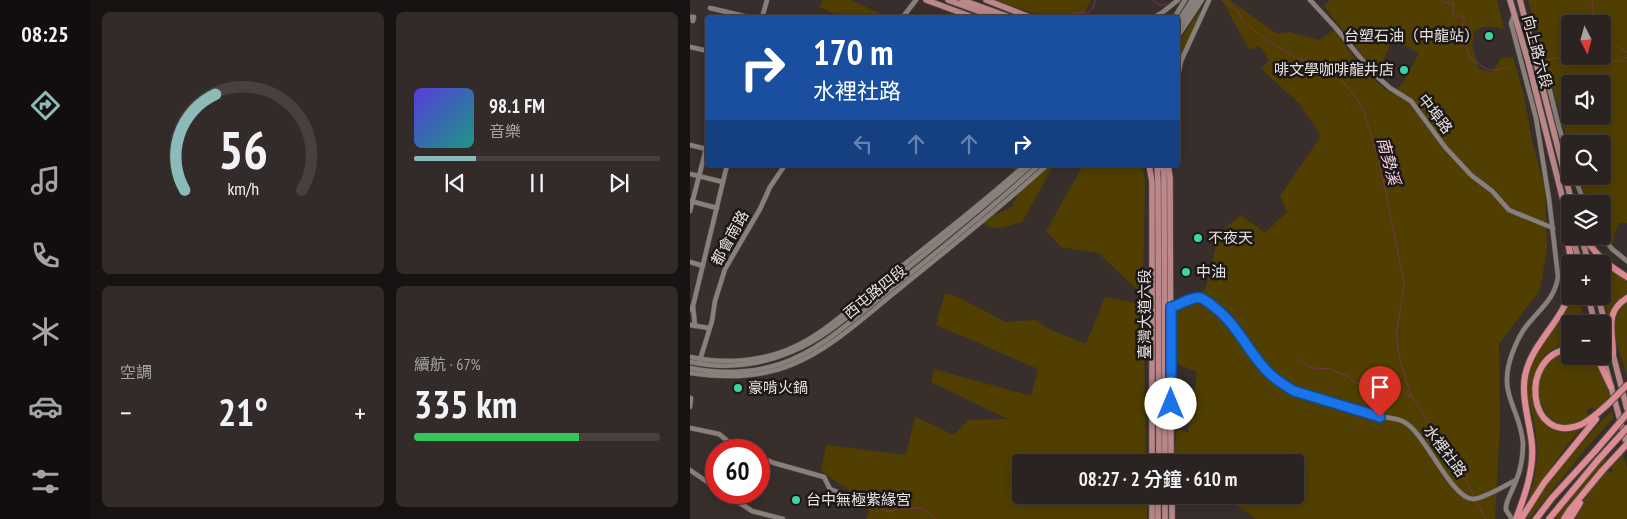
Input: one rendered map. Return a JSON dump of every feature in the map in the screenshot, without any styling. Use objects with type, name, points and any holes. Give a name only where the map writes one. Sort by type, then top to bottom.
[{"type":"highway","points":[[1589,245],[1605,262],[1627,278]]},
{"type":"highway","points":[[1613,353],[1610,325],[1612,316],[1621,302],[1627,298]]},
{"type":"highway","points":[[1516,519],[1523,502],[1532,458],[1532,445],[1524,393],[1526,375],[1533,354],[1565,305]]},
{"type":"highway","points":[[1561,352],[1548,359],[1540,370],[1536,383],[1534,393],[1536,402],[1540,414],[1546,421],[1562,428],[1571,428],[1588,421],[1627,385]]},
{"type":"highway","points":[[1601,365],[1612,387]]},
{"type":"highway","points":[[1521,519],[1544,483],[1608,404]]},
{"type":"highway","points":[[1536,519],[1552,498],[1627,414]]},
{"type":"highway","points":[[1548,519],[1627,428]]},
{"type":"highway","points":[[1564,519],[1602,471],[1627,445]]},
{"type":"highway","points":[[1570,519],[1589,487]]},
{"type":"main road","points":[[926,0],[967,15]]},
{"type":"main road","points":[[948,0],[989,15]]},
{"type":"main road","points":[[962,0],[1004,15]]},
{"type":"main road","points":[[986,0],[1024,15]]},
{"type":"main road","name":"向上路六段","points":[[1510,0],[1562,195]]},
{"type":"main road","name":"向上路六段","points":[[1520,0],[1570,195]]},
{"type":"main road","name":"臺灣大道六段","points":[[1149,167],[1152,182],[1159,454]]},
{"type":"main road","name":"臺灣大道六段","points":[[1152,454],[1158,182],[1156,167]]},
{"type":"main road","name":"臺灣大道六段","points":[[1162,167],[1172,454]]},
{"type":"main road","name":"臺灣大道六段","points":[[1165,454],[1169,167]]},
{"type":"main road","points":[[1600,305],[1627,409]]},
{"type":"main road","points":[[1606,365],[1627,445]]},
{"type":"main road","points":[[1152,504],[1152,519]]},
{"type":"main road","points":[[1158,504],[1158,519]]},
{"type":"main road","points":[[1165,504],[1165,519]]},
{"type":"main road","points":[[1172,504],[1172,519]]},
{"type":"street","points":[[762,15],[765,0]]},
{"type":"street","points":[[904,15],[916,0]]},
{"type":"street","points":[[1158,15],[1178,0]]},
{"type":"street","points":[[1176,15],[1185,0]]},
{"type":"street","points":[[1180,19],[1192,0]]},
{"type":"street","points":[[1180,66],[1209,0]]},
{"type":"street","name":"中埠路","points":[[1310,0],[1373,73],[1390,88],[1411,101],[1445,147],[1471,176],[1492,191],[1509,210],[1539,224],[1553,228]]},
{"type":"street","points":[[1180,27],[1199,1]]},
{"type":"street","points":[[1180,33],[1199,1]]},
{"type":"street","points":[[710,8],[739,15]]},
{"type":"street","points":[[1512,519],[1506,510],[1506,506],[1517,480],[1523,456],[1523,444],[1519,425],[1509,398],[1507,370],[1523,330],[1550,300],[1558,276],[1553,228],[1536,118],[1511,23],[1514,15]]},
{"type":"street","points":[[1532,42],[1538,47],[1541,55],[1561,135]]},
{"type":"street","points":[[690,47],[705,50]]},
{"type":"street","points":[[690,145],[705,149]]},
{"type":"street","points":[[690,210],[705,152]]},
{"type":"street","points":[[709,328],[692,325],[691,308],[697,291],[727,167]]},
{"type":"street","name":"都會南路","points":[[697,372],[725,269],[760,209],[770,187],[784,167]]},
{"type":"street","name":"西屯路四段","points":[[690,362],[770,356],[801,344],[830,324],[990,196],[1022,167]]},
{"type":"street","name":"西屯路四段","points":[[690,357],[700,362],[734,366],[777,358],[804,346],[825,333],[866,302],[1029,167]]},
{"type":"street","name":"西屯路四段","points":[[690,373],[735,372],[760,369],[780,364],[815,348],[992,208],[1037,167]]},
{"type":"street","name":"西屯路四段","points":[[690,368],[697,372],[717,376],[756,374],[791,365],[814,353],[845,333],[986,220],[1045,167]]},
{"type":"street","points":[[690,174],[723,182]]},
{"type":"street","points":[[990,196],[1014,180]]},
{"type":"street","points":[[992,208],[1022,188]]},
{"type":"street","points":[[691,202],[717,208]]},
{"type":"street","points":[[1610,245],[1627,261]]},
{"type":"street","points":[[690,262],[703,266]]},
{"type":"street","points":[[690,289],[697,291]]},
{"type":"street","name":"水裡社路","points":[[1155,306],[1168,307],[1200,298],[1212,305],[1236,327],[1266,370],[1277,381],[1294,391],[1360,412],[1405,422],[1421,438],[1438,466],[1460,493],[1466,497],[1475,499],[1517,480]]},
{"type":"street","points":[[690,407],[691,398]]},
{"type":"street","points":[[690,428],[720,434],[726,439]]},
{"type":"street","points":[[770,461],[824,477],[830,489],[845,495]]},
{"type":"street","points":[[690,470],[705,480]]},
{"type":"street","points":[[741,504],[752,511],[782,519]]},
{"type":"shaded area","points":[[823,0],[850,0],[884,15],[838,15],[819,7]]},
{"type":"shaded area","points":[[995,0],[1091,0],[1083,15],[1038,15]]},
{"type":"shaded area","points":[[1222,0],[1230,0],[1277,34],[1289,32],[1319,40],[1334,30],[1375,81],[1393,94],[1404,81],[1419,53],[1392,39],[1378,75],[1324,6],[1330,0],[1497,0],[1504,29],[1487,26],[1475,30],[1472,45],[1479,69],[1492,72],[1501,58],[1513,57],[1524,95],[1532,141],[1545,189],[1547,249],[1540,290],[1499,344],[1500,424],[1495,519],[1256,519],[1234,504],[1304,504],[1304,454],[1174,454],[1177,429],[1188,432],[1197,372],[1175,363],[1177,311],[1206,288],[1216,246],[1212,243],[1218,234],[1241,215],[1265,233],[1287,212],[1280,196],[1321,136],[1300,104],[1261,69],[1269,60],[1259,46],[1250,50]]},
{"type":"shaded area","points":[[1528,0],[1627,0],[1627,223],[1619,223],[1613,245],[1611,242],[1611,195],[1585,195],[1582,185],[1611,185],[1611,135],[1566,135],[1563,125],[1611,125],[1611,75],[1561,75],[1561,118]]},
{"type":"shaded area","points":[[1202,6],[1180,65],[1180,41]]},
{"type":"shaded area","points":[[1010,167],[1053,167],[1022,222],[1000,228],[990,227],[985,224],[980,219],[1012,207],[1024,178]]},
{"type":"shaded area","points":[[1082,167],[1142,167],[1145,179],[1143,287],[1139,291],[1098,253],[1061,247],[1046,231]]},
{"type":"shaded area","points":[[1611,270],[1627,281],[1627,294],[1614,304],[1608,315],[1605,305],[1611,305]]},
{"type":"shaded area","points":[[945,293],[958,297],[1005,322],[1035,320],[1046,328],[1086,344],[1105,297],[1142,304],[1145,310],[1146,454],[1012,454],[1012,504],[1147,504],[1147,519],[866,519],[873,497],[850,491],[821,471],[826,445],[906,455],[915,417],[954,435],[968,420],[1008,419],[931,382],[934,369],[1031,396],[1038,369],[936,325]]},
{"type":"shaded area","points":[[1627,300],[1627,375],[1618,346],[1615,327],[1620,309]]},
{"type":"shaded area","points":[[1565,305],[1581,305],[1583,315],[1561,315],[1561,347],[1552,349],[1540,361],[1533,378],[1533,397],[1538,414],[1548,427],[1562,432],[1582,428],[1568,444],[1528,500],[1536,469],[1537,438],[1526,384],[1531,363]]},
{"type":"shaded area","points":[[1561,354],[1561,365],[1598,365],[1611,397],[1596,410],[1591,407],[1586,411],[1589,417],[1573,424],[1560,423],[1550,417],[1543,407],[1539,394],[1540,380],[1544,368],[1552,358]]},
{"type":"shaded area","points":[[1611,411],[1614,417],[1587,447],[1529,519],[1525,515],[1545,488]]},
{"type":"shaded area","points":[[1623,454],[1627,468],[1627,519],[1576,519],[1588,494],[1606,471],[1610,473],[1613,470],[1610,467]]},
{"type":"shaded area","points":[[1604,456],[1606,460],[1560,519],[1554,519]]},
{"type":"waterway","name":"南勢溪","points":[[1068,15],[1080,12],[1088,13],[1093,8],[1095,0]]},
{"type":"waterway","name":"南勢溪","points":[[1153,0],[1160,5],[1166,4]]},
{"type":"waterway","name":"南勢溪","points":[[1221,0],[1239,12],[1242,21],[1265,39],[1293,56],[1331,70],[1347,86],[1362,107],[1379,160],[1404,285],[1396,336],[1400,360],[1410,393],[1474,496]]},
{"type":"waterway","points":[[1442,0],[1443,2],[1454,4],[1452,13],[1454,16],[1464,18],[1461,29],[1470,58],[1488,70],[1510,67]]},
{"type":"waterway","points":[[1592,0],[1593,15]]},
{"type":"waterway","points":[[1611,43],[1627,52]]},
{"type":"waterway","points":[[1611,60],[1617,62],[1627,57]]},
{"type":"waterway","points":[[1547,60],[1561,58]]},
{"type":"waterway","name":"南勢溪","points":[[1297,359],[1313,368],[1330,369],[1368,388],[1381,392],[1399,389],[1412,397]]},
{"type":"waterway","name":"南勢溪","points":[[1475,500],[1486,519]]},
{"type":"waterway","name":"南勢溪","points":[[882,509],[889,512],[897,509],[922,508],[935,519]]},
{"type":"place","name":"台塑石油（中龍站）","points":[[1489,36]]},
{"type":"place","name":"啡文學咖啡龍井店","points":[[1404,70]]},
{"type":"place","name":"不夜天","points":[[1198,238]]},
{"type":"place","name":"中油","points":[[1186,272]]},
{"type":"place","name":"豪啃火鍋","points":[[738,388]]},
{"type":"place","name":"台中無極紫緣宮","points":[[796,500]]},
{"type":"route","points":[[1171,404],[1171,307],[1200,298],[1219,310],[1236,327],[1254,355],[1277,381],[1294,391],[1380,417]]}]
